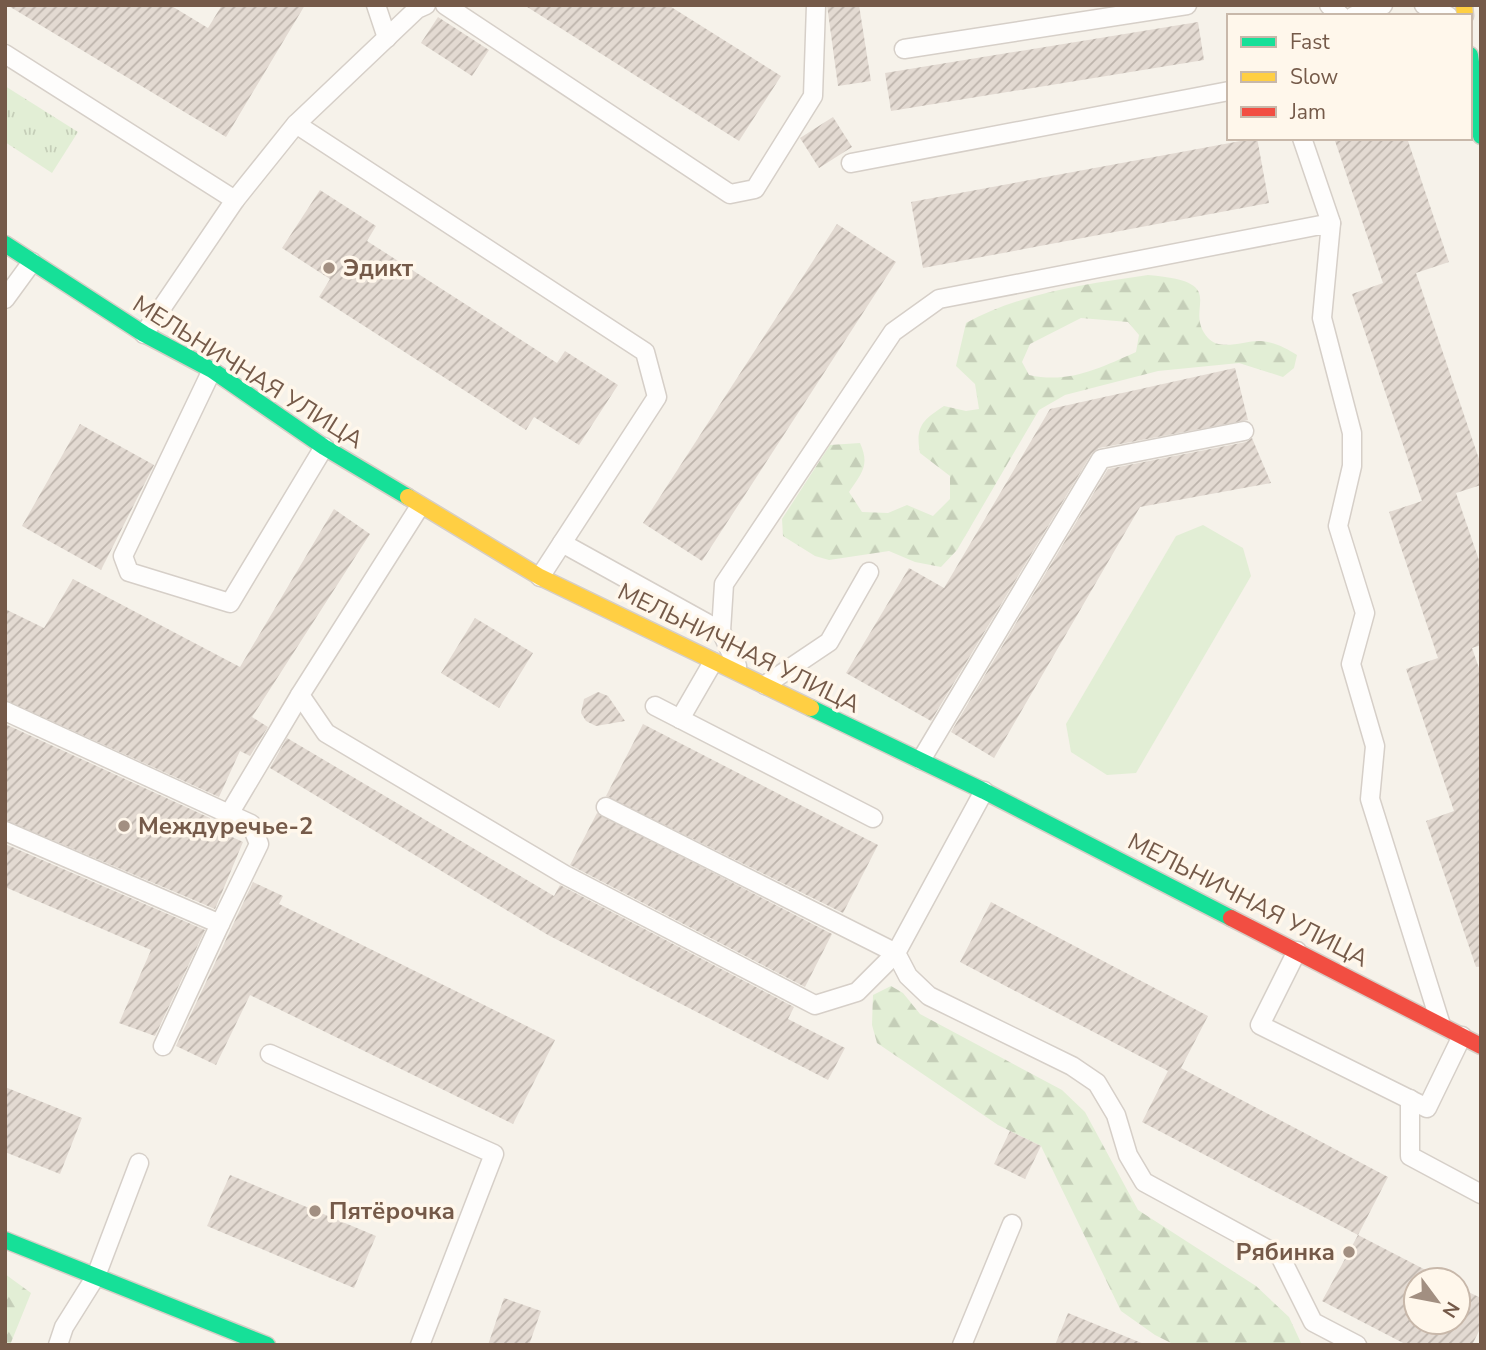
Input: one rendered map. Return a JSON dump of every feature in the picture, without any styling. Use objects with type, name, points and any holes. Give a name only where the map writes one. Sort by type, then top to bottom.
[{"type":"main road","points":[[1472,70],[1481,136]]},
{"type":"main road","name":"МЕЛЬНИЧНАЯ УЛИЦА","points":[[5,244],[144,334],[212,370],[324,447],[540,578],[984,791],[1481,1046]]},
{"type":"main road","points":[[5,1240],[267,1345]]},
{"type":"lane","points":[[376,5],[387,38]]},
{"type":"lane","points":[[144,334],[234,200],[296,124],[417,9],[426,5]]},
{"type":"lane","points":[[445,5],[730,194],[755,190],[813,96],[816,5]]},
{"type":"lane","points":[[904,49],[1187,5]]},
{"type":"lane","points":[[1359,14],[1383,5]]},
{"type":"lane","points":[[1424,5],[1444,14]]},
{"type":"lane","points":[[5,54],[234,200]]},
{"type":"lane","points":[[851,163],[1227,91]]},
{"type":"lane","points":[[296,124],[645,352],[657,397],[540,578]]},
{"type":"lane","points":[[1303,140],[1331,223],[1322,318],[1352,433],[1352,466],[1338,526],[1364,613],[1352,664],[1375,746],[1370,799],[1440,1025]]},
{"type":"lane","points":[[740,673],[722,631],[724,584],[893,332],[939,299],[1331,223]]},
{"type":"lane","points":[[5,299],[32,262]]},
{"type":"lane","points":[[212,370],[123,556],[129,572],[230,603],[324,447]]},
{"type":"lane","points":[[921,760],[1101,459],[1244,431]]},
{"type":"lane","points":[[229,814],[300,695],[420,506]]},
{"type":"lane","points":[[562,543],[722,631]]},
{"type":"lane","points":[[764,685],[829,642],[869,572]]},
{"type":"lane","points":[[680,719],[713,662]]},
{"type":"lane","points":[[300,695],[326,733],[565,875],[815,1005],[857,992],[896,953],[984,791]]},
{"type":"lane","points":[[655,706],[873,818]]},
{"type":"lane","points":[[5,711],[251,824],[259,844],[163,1046]]},
{"type":"lane","points":[[606,807],[896,953],[908,976],[929,996],[1072,1066],[1097,1083],[1116,1115],[1128,1155],[1144,1182],[1280,1256],[1313,1322],[1357,1345]]},
{"type":"lane","points":[[5,831],[220,924]]},
{"type":"lane","points":[[1297,951],[1261,1025],[1427,1108],[1462,1036]]},
{"type":"lane","points":[[270,1054],[494,1154],[420,1345]]},
{"type":"lane","points":[[1410,1099],[1410,1156],[1481,1194]]},
{"type":"lane","points":[[58,1345],[64,1327],[96,1276],[139,1163]]},
{"type":"lane","points":[[962,1345],[1012,1224]]},
{"type":"green space","points":[[5,86],[78,132],[52,173],[5,142]]},
{"type":"green space","points":[[1148,275],[1174,278],[1198,290],[1201,327],[1213,342],[1226,345],[1255,341],[1276,344],[1297,355],[1294,368],[1283,377],[1239,363],[1158,371],[1065,395],[1039,410],[957,550],[941,567],[915,562],[889,551],[829,560],[815,556],[783,536],[782,519],[830,445],[860,443],[864,457],[863,469],[849,492],[862,512],[888,513],[907,505],[933,516],[950,499],[950,476],[920,453],[919,436],[922,425],[944,406],[966,411],[979,409],[975,384],[956,366],[966,323],[1031,297],[1078,286]],"holes":[[[1081,318],[1128,322],[1139,335],[1136,352],[1097,369],[1071,376],[1044,377],[1029,375],[1022,362],[1030,344]]]},
{"type":"green space","points":[[1203,525],[1243,548],[1251,576],[1136,773],[1107,775],[1071,752],[1066,724],[1176,536]]},
{"type":"green space","points":[[891,986],[903,993],[920,1014],[1062,1090],[1085,1112],[1138,1210],[1256,1286],[1289,1317],[1302,1345],[1175,1345],[1155,1335],[1121,1311],[1041,1146],[998,1125],[877,1043],[872,1025],[873,995]]},
{"type":"green space","points":[[5,1274],[31,1293],[10,1345],[5,1345]]},
{"type":"building","points":[[7,5],[170,5],[208,28],[222,5],[305,5],[226,137]]},
{"type":"building","points":[[524,5],[668,5],[781,76],[739,141]]},
{"type":"building","points":[[827,5],[859,5],[871,81],[838,86]]},
{"type":"building","points":[[438,17],[489,50],[472,76],[421,43]]},
{"type":"building","points":[[1198,22],[1204,60],[891,111],[885,73]]},
{"type":"building","points":[[833,117],[852,147],[819,168],[800,138]]},
{"type":"building","points":[[1257,140],[1269,203],[923,268],[911,202]]},
{"type":"building","points":[[1335,140],[1408,140],[1449,262],[1416,273],[1481,465],[1481,485],[1456,493],[1481,566],[1481,645],[1472,648],[1481,674],[1481,966],[1476,967],[1426,821],[1454,811],[1406,669],[1438,658],[1389,512],[1422,501],[1352,294],[1383,283]]},
{"type":"building","points":[[320,190],[376,226],[367,241],[557,363],[565,351],[618,385],[579,445],[534,417],[526,430],[319,297],[330,279],[282,248]]},
{"type":"building","points":[[837,224],[896,262],[702,561],[643,523]]},
{"type":"building","points":[[1235,368],[1248,420],[1099,448],[1092,453],[931,721],[846,673],[909,568],[944,588],[1050,409]]},
{"type":"building","points":[[80,424],[154,465],[101,570],[22,526]]},
{"type":"building","points":[[1252,438],[1271,483],[1140,507],[994,758],[951,732],[1108,469],[1246,442]]},
{"type":"building","points":[[334,509],[370,534],[252,717],[268,727],[250,756],[240,751],[219,797],[5,700],[5,609],[44,628],[73,579],[240,667]]},
{"type":"building","points":[[475,618],[533,653],[499,708],[441,673]]},
{"type":"building","points":[[598,692],[608,696],[625,721],[596,726],[586,721],[581,713],[584,699]]},
{"type":"building","name":"Междуречье-2","points":[[5,724],[210,818],[206,825],[243,842],[215,909],[5,820]]},
{"type":"building","points":[[643,724],[878,845],[843,913],[606,796]]},
{"type":"building","points":[[287,738],[554,896],[560,885],[794,1007],[788,1019],[845,1048],[828,1080],[548,935],[270,768]]},
{"type":"building","points":[[597,813],[832,934],[805,987],[570,865]]},
{"type":"building","points":[[5,844],[205,930],[155,1036],[119,1023],[151,950],[5,887]]},
{"type":"building","points":[[253,882],[283,896],[279,904],[555,1040],[513,1124],[250,995],[216,1065],[176,1046]]},
{"type":"building","points":[[991,902],[1208,1016],[1181,1068],[1388,1177],[1358,1235],[1142,1122],[1168,1071],[960,962]]},
{"type":"building","points":[[5,1087],[82,1118],[60,1174],[5,1152]]},
{"type":"building","points":[[1010,1131],[1041,1146],[1025,1179],[994,1164]]},
{"type":"building","points":[[230,1175],[376,1236],[354,1288],[207,1226]]},
{"type":"building","points":[[1358,1235],[1418,1266],[1402,1266],[1402,1336],[1472,1336],[1472,1294],[1481,1298],[1481,1327],[1472,1345],[1407,1345],[1322,1301]]},
{"type":"building","points":[[504,1298],[541,1311],[529,1345],[488,1345]]},
{"type":"building","points":[[1068,1313],[1144,1344],[1144,1345],[1055,1345]]},
{"type":"traffic: fast","points":[[1472,70],[1481,136]]},
{"type":"traffic: fast","points":[[5,244],[144,334],[212,370],[324,447],[408,497]]},
{"type":"traffic: fast","points":[[811,708],[984,791],[1231,918]]},
{"type":"traffic: fast","points":[[5,1240],[267,1345]]},
{"type":"traffic: slow","points":[[1464,5],[1465,14]]},
{"type":"traffic: slow","points":[[408,497],[540,577],[811,708]]},
{"type":"traffic: jam","points":[[1231,918],[1481,1046]]},
{"type":"place","name":"Эдикт","points":[[329,268]]},
{"type":"place","name":"Междуречье-2","points":[[124,826]]},
{"type":"place","name":"Пятёрочка","points":[[315,1211]]},
{"type":"place","name":"Рябинка","points":[[1349,1252]]}]
